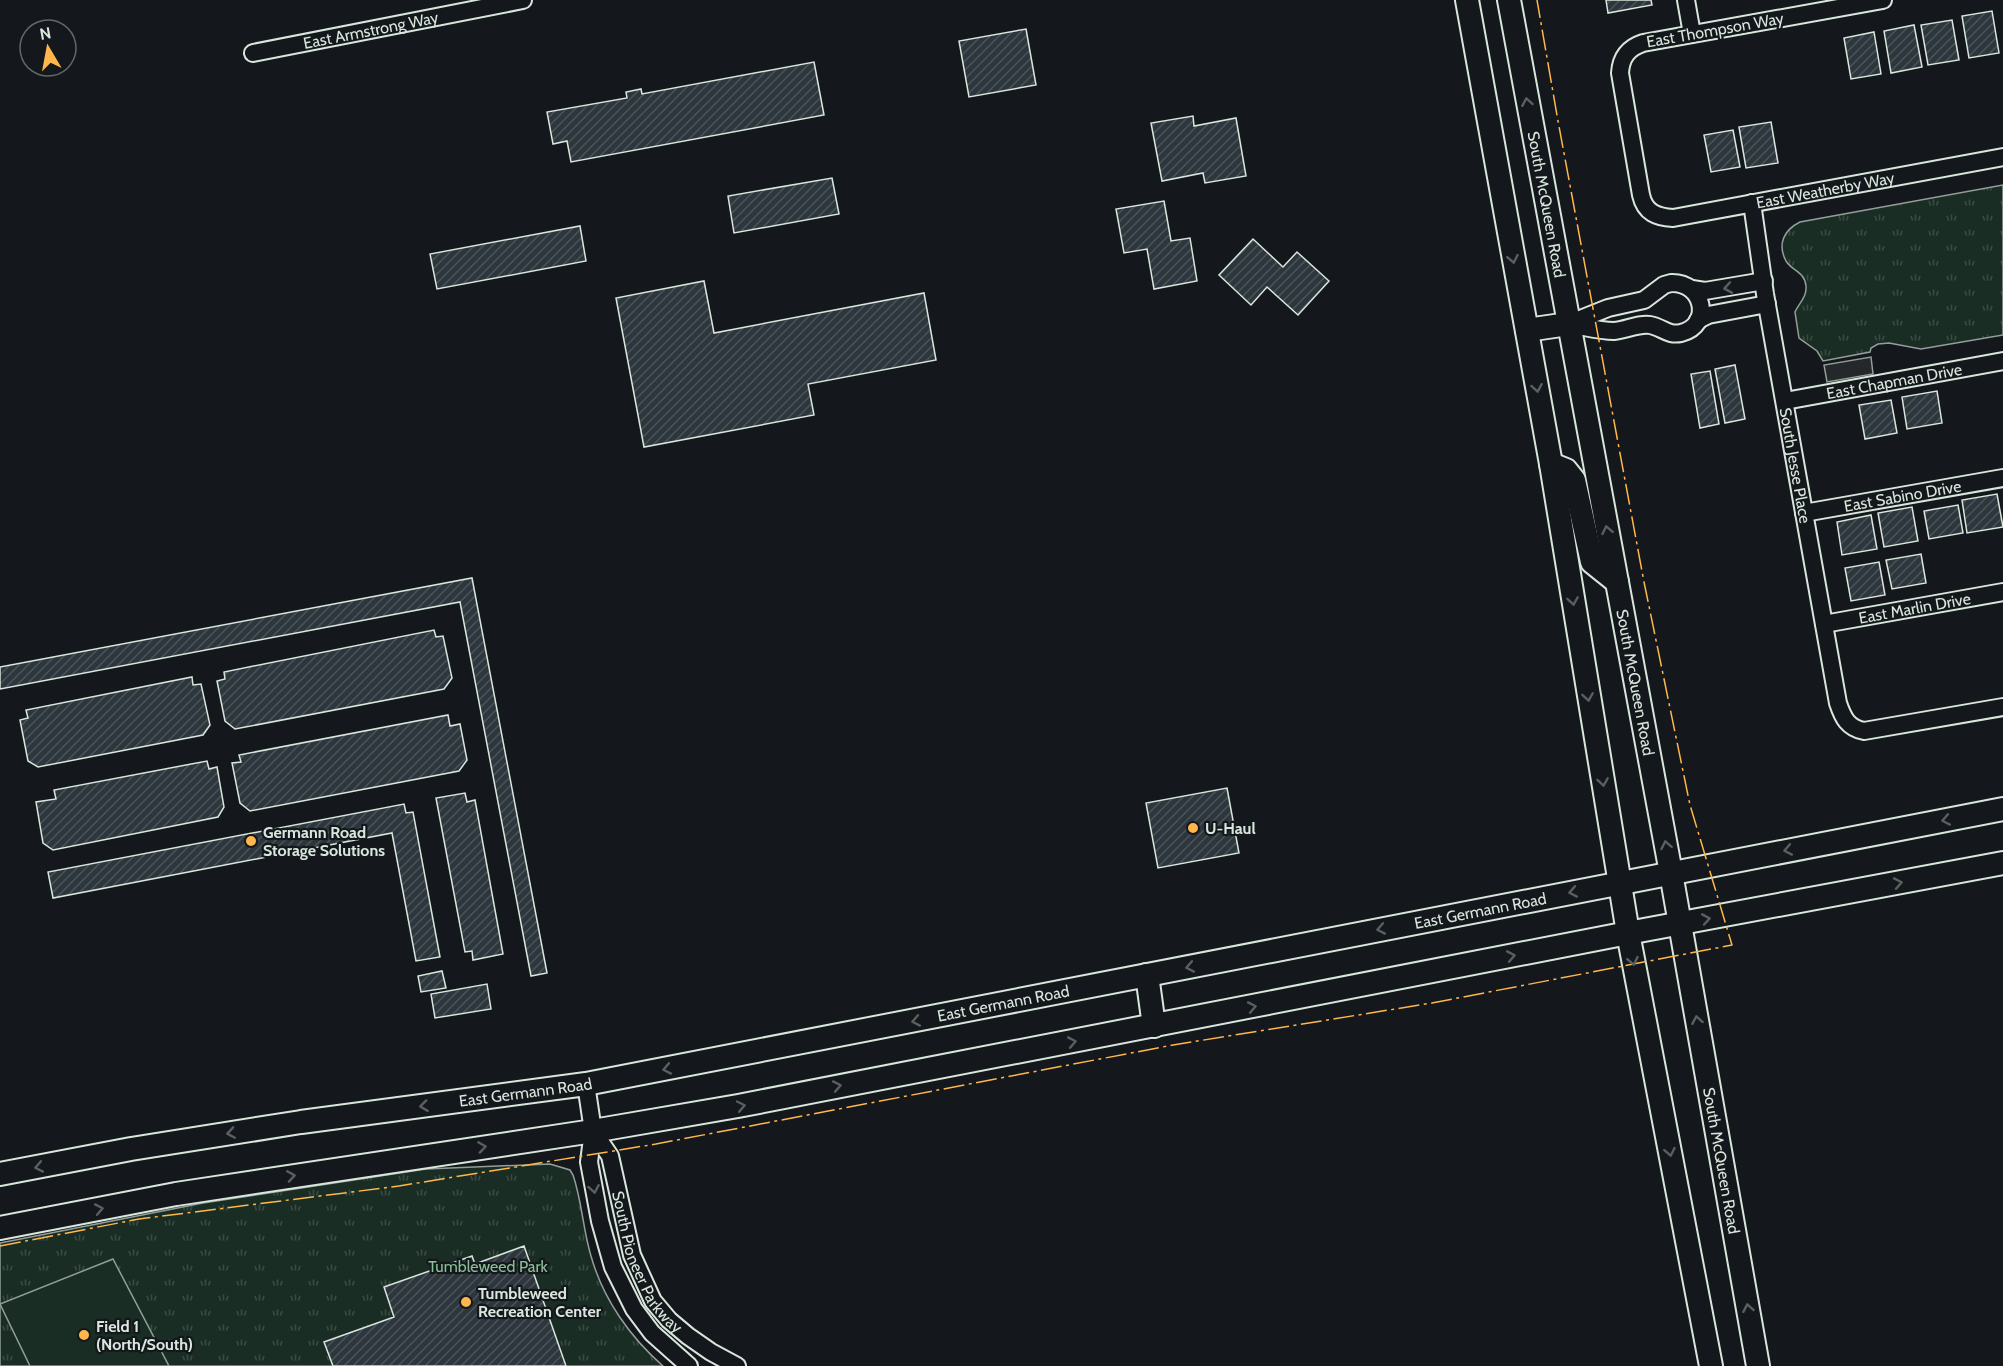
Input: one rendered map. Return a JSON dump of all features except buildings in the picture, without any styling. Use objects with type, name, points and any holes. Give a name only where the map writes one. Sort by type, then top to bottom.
[{"type":"main road","points":[[1467,0],[1551,464],[1619,883],[1711,1366]]},
{"type":"main road","name":"South McQueen Road","points":[[1509,0],[1671,873],[1758,1366]]},
{"type":"main road","points":[[1527,330],[1568,324]]},
{"type":"main road","points":[[1551,464],[1566,471],[1574,480],[1592,562],[1617,582]]},
{"type":"main road","name":"East Germann Road","points":[[0,1174],[130,1149],[301,1122],[586,1084],[2003,809]]},
{"type":"main road","points":[[0,1228],[176,1194],[593,1131],[738,1106],[1628,933],[2003,863]]},
{"type":"main road","points":[[1147,975],[1154,1026]]},
{"type":"street","name":"East Armstrong Way","points":[[253,53],[523,0]]},
{"type":"street","points":[[1686,0],[1692,34]]},
{"type":"street","name":"East Thompson Way","points":[[1649,211],[1641,195],[1621,79],[1620,65],[1626,53],[1636,45],[1884,0]]},
{"type":"street","name":"East Weatherby Way","points":[[1649,211],[1658,216],[1673,218],[2003,157]]},
{"type":"street","name":"South Jesse Place","points":[[1752,203],[1767,304],[1842,716],[1856,729],[1864,730],[2003,707]]},
{"type":"street","points":[[1692,289],[1705,291],[1764,281]]},
{"type":"street","points":[[1568,324],[1608,308],[1644,300],[1658,289],[1671,283],[1685,284],[1692,289],[1700,302],[1698,320]]},
{"type":"street","points":[[1568,324],[1613,331],[1648,324],[1674,334],[1689,329],[1707,315],[1767,304]]},
{"type":"street","name":"East Chapman Drive","points":[[1785,401],[2003,361]]},
{"type":"street","name":"East Sabino Drive","points":[[1804,513],[2003,478]]},
{"type":"street","name":"East Marlin Drive","points":[[1824,624],[2003,592]]},
{"type":"street","name":"South Pioneer Parkway","points":[[586,1084],[593,1131],[590,1162],[600,1221],[613,1267],[633,1310],[652,1333],[689,1366]]},
{"type":"street","name":"South Pioneer Parkway","points":[[593,1131],[610,1156],[632,1255],[653,1300],[669,1320],[688,1336],[737,1366]]},
{"type":"green space","points":[[2003,185],[2003,335],[1921,349],[1889,343],[1878,344],[1871,348],[1870,352],[1823,361],[1817,351],[1799,338],[1795,312],[1804,297],[1806,286],[1801,275],[1786,261],[1782,249],[1786,233],[1794,225],[1800,222]]},
{"type":"green space","name":"Tumbleweed Park","points":[[550,1164],[570,1170],[573,1175],[591,1256],[610,1302],[629,1330],[663,1366],[0,1366],[0,1243],[203,1203],[426,1169]]},
{"type":"green space","name":"Field 1 (North/South)","points":[[113,1259],[169,1366],[30,1366],[0,1304]]},
{"type":"shaded area","points":[[1871,357],[1873,374],[1827,382],[1824,365]]},
{"type":"power","points":[[0,1246],[139,1219],[399,1186],[656,1144],[1173,1045],[1432,1003],[1732,945],[1690,805],[1644,582],[1537,0]]},
{"type":"place","name":"U-Haul","points":[[1193,828]]},
{"type":"place","name":"Germann Road Storage Solutions","points":[[251,841]]},
{"type":"place","name":"Tumbleweed Recreation Center","points":[[466,1302]]},
{"type":"place","name":"Field 1 (North/South)","points":[[84,1335]]}]
